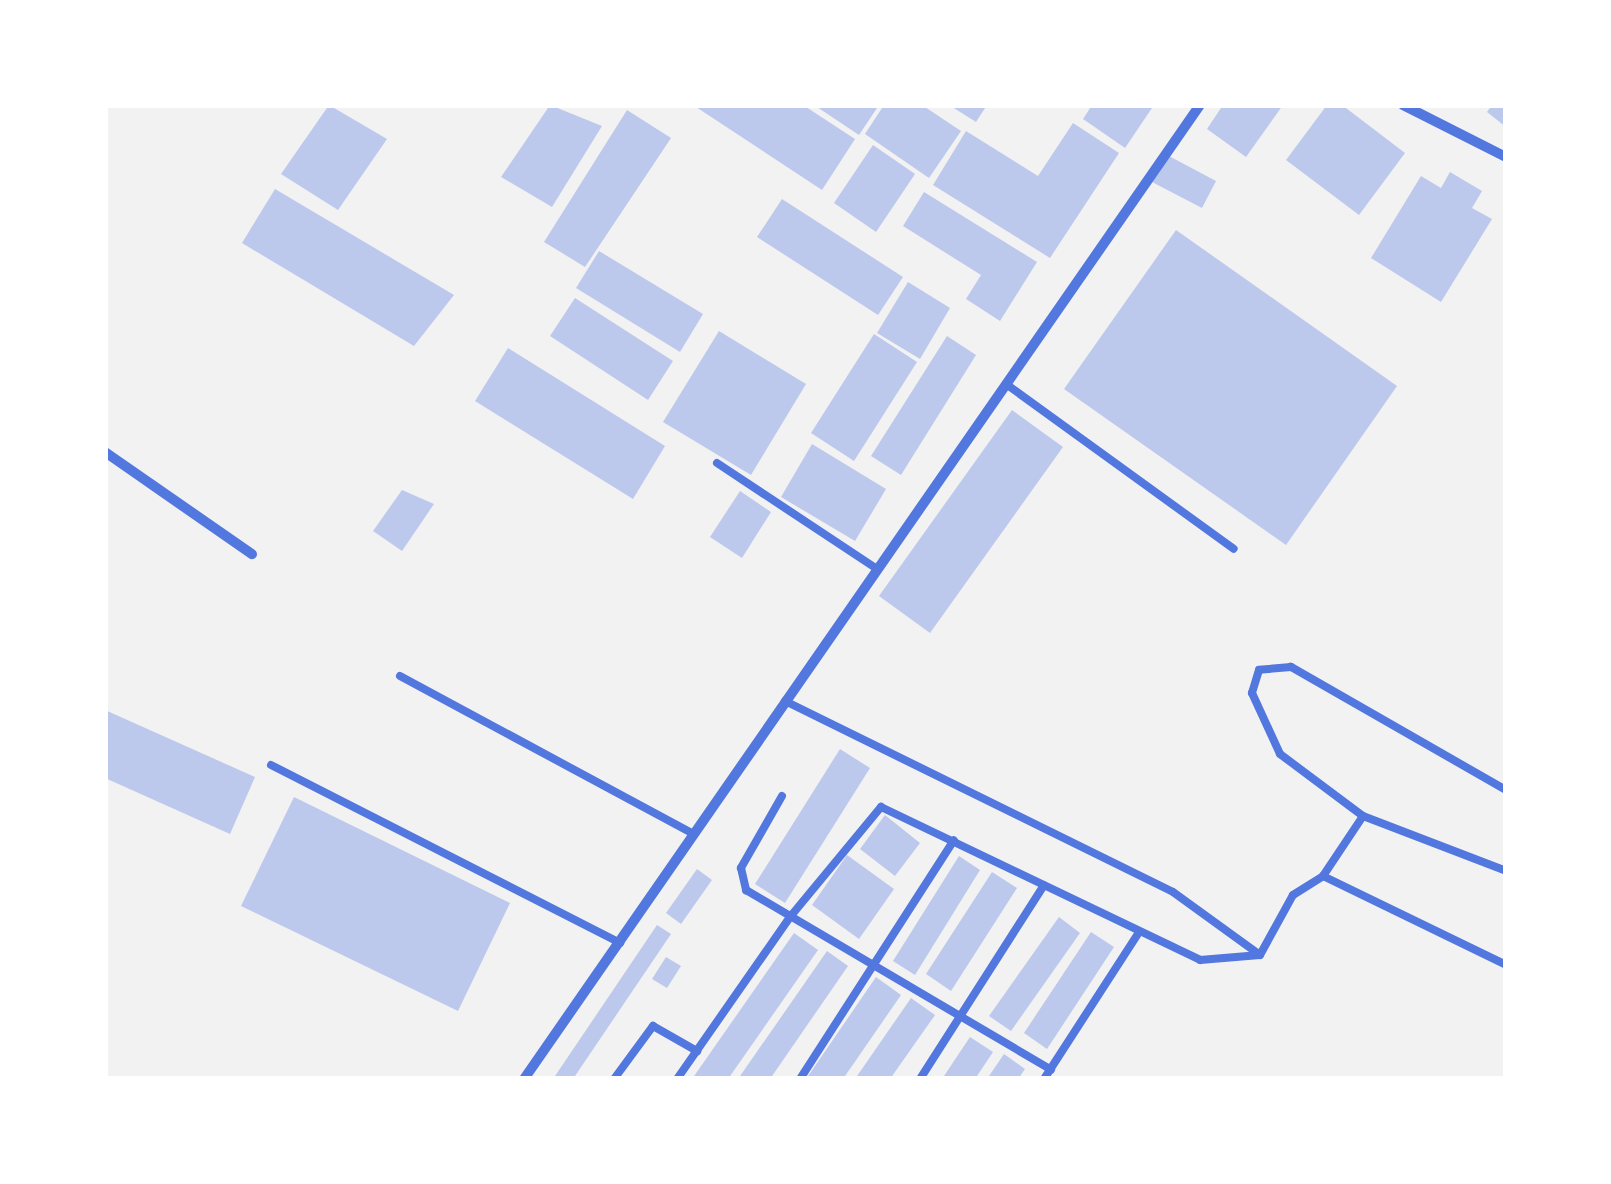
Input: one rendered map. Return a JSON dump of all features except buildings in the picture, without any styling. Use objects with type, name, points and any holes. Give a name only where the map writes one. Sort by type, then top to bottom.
[{"type":"street","points":[[524,1079],[1200,105]]},
{"type":"street","points":[[1403,105],[1506,157]]},
{"type":"street","points":[[105,452],[252,554]]},
{"type":"lane","points":[[1006,384],[1234,549]]},
{"type":"lane","points":[[717,463],[876,569]]},
{"type":"lane","points":[[1506,790],[1290,667],[1259,670],[1252,692],[1280,754],[1362,816],[1506,871]]},
{"type":"lane","points":[[400,676],[694,834]]},
{"type":"lane","points":[[785,701],[1173,892],[1260,954]]},
{"type":"lane","points":[[270,765],[620,943]]},
{"type":"lane","points":[[782,796],[740,878],[790,917],[872,969],[1050,1070]]},
{"type":"lane","points":[[677,1079],[790,917],[882,807],[1200,960],[1260,954]]},
{"type":"lane","points":[[1260,954],[1293,896],[1323,876],[1362,816]]},
{"type":"lane","points":[[800,1079],[954,840]]},
{"type":"lane","points":[[1323,876],[1506,965]]},
{"type":"lane","points":[[920,1079],[1044,885]]},
{"type":"lane","points":[[1044,1079],[1139,932]]},
{"type":"lane","points":[[614,1079],[652,1026],[697,1051]]}]
